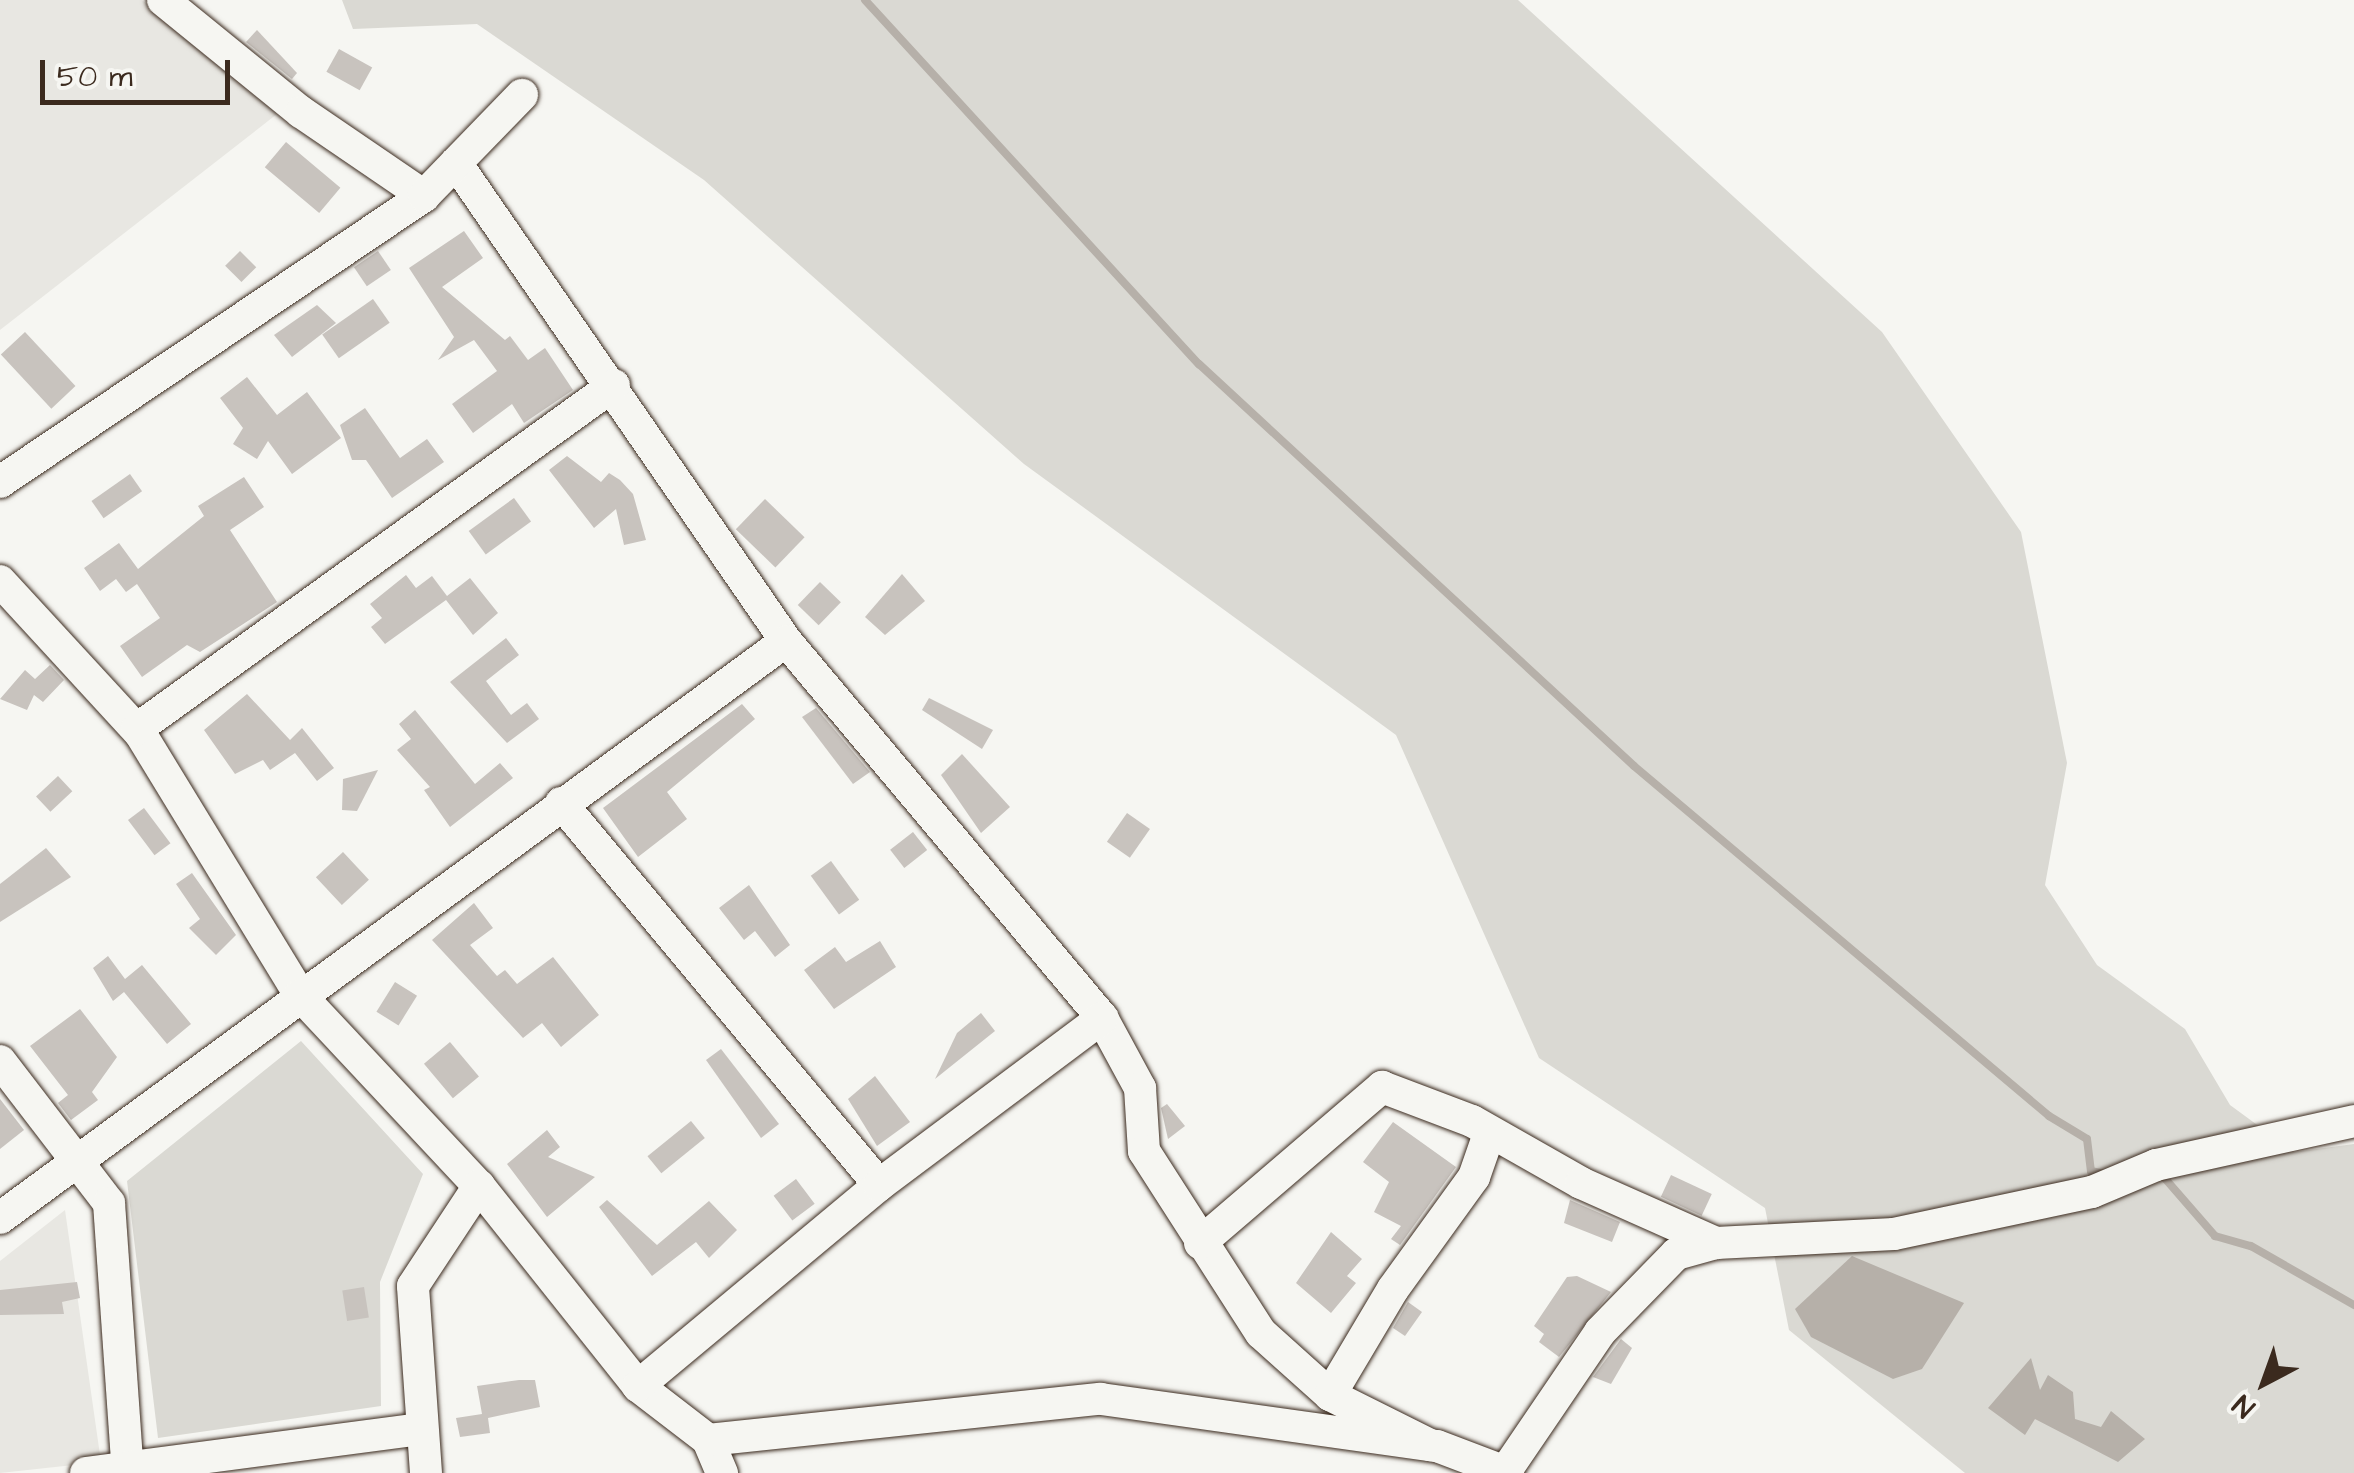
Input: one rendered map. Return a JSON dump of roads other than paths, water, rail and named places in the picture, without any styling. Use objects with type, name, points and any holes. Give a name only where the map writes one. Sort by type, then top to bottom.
[{"type":"street","points":[[163,0],[301,112],[424,196]]},
{"type":"street","points":[[0,482],[424,196],[522,96]]},
{"type":"street","points":[[456,164],[614,385],[786,640],[1102,1018],[1140,1088],[1144,1151],[1200,1243],[1262,1332],[1330,1395],[1430,1445],[1506,1472],[1600,1332],[1676,1254],[1716,1243],[1894,1234],[2092,1192],[2168,1162],[2354,1121]]},
{"type":"street","points":[[137,729],[614,385]]},
{"type":"street","points":[[0,581],[137,729],[300,994],[478,1186],[638,1386],[708,1440],[722,1473]]},
{"type":"street","points":[[0,1218],[786,640]]},
{"type":"street","points":[[561,803],[879,1185]]},
{"type":"street","points":[[638,1386],[879,1185],[1102,1018]]},
{"type":"street","points":[[0,1061],[109,1204],[126,1470]]},
{"type":"street","points":[[1200,1243],[1382,1088],[1489,1134],[1716,1243]]},
{"type":"street","points":[[1330,1395],[1393,1289],[1474,1177],[1489,1134]]},
{"type":"street","points":[[426,1473],[413,1286],[478,1186]]},
{"type":"street","points":[[708,1440],[1101,1399],[1430,1445]]},
{"type":"street","points":[[86,1473],[420,1428]]},
{"type":"waterway","points":[[865,0],[1199,364],[1634,766],[2049,1116],[2087,1139],[2091,1171],[2105,1174]]},
{"type":"waterway","points":[[2162,1175],[2215,1236],[2251,1246],[2354,1305]]}]
